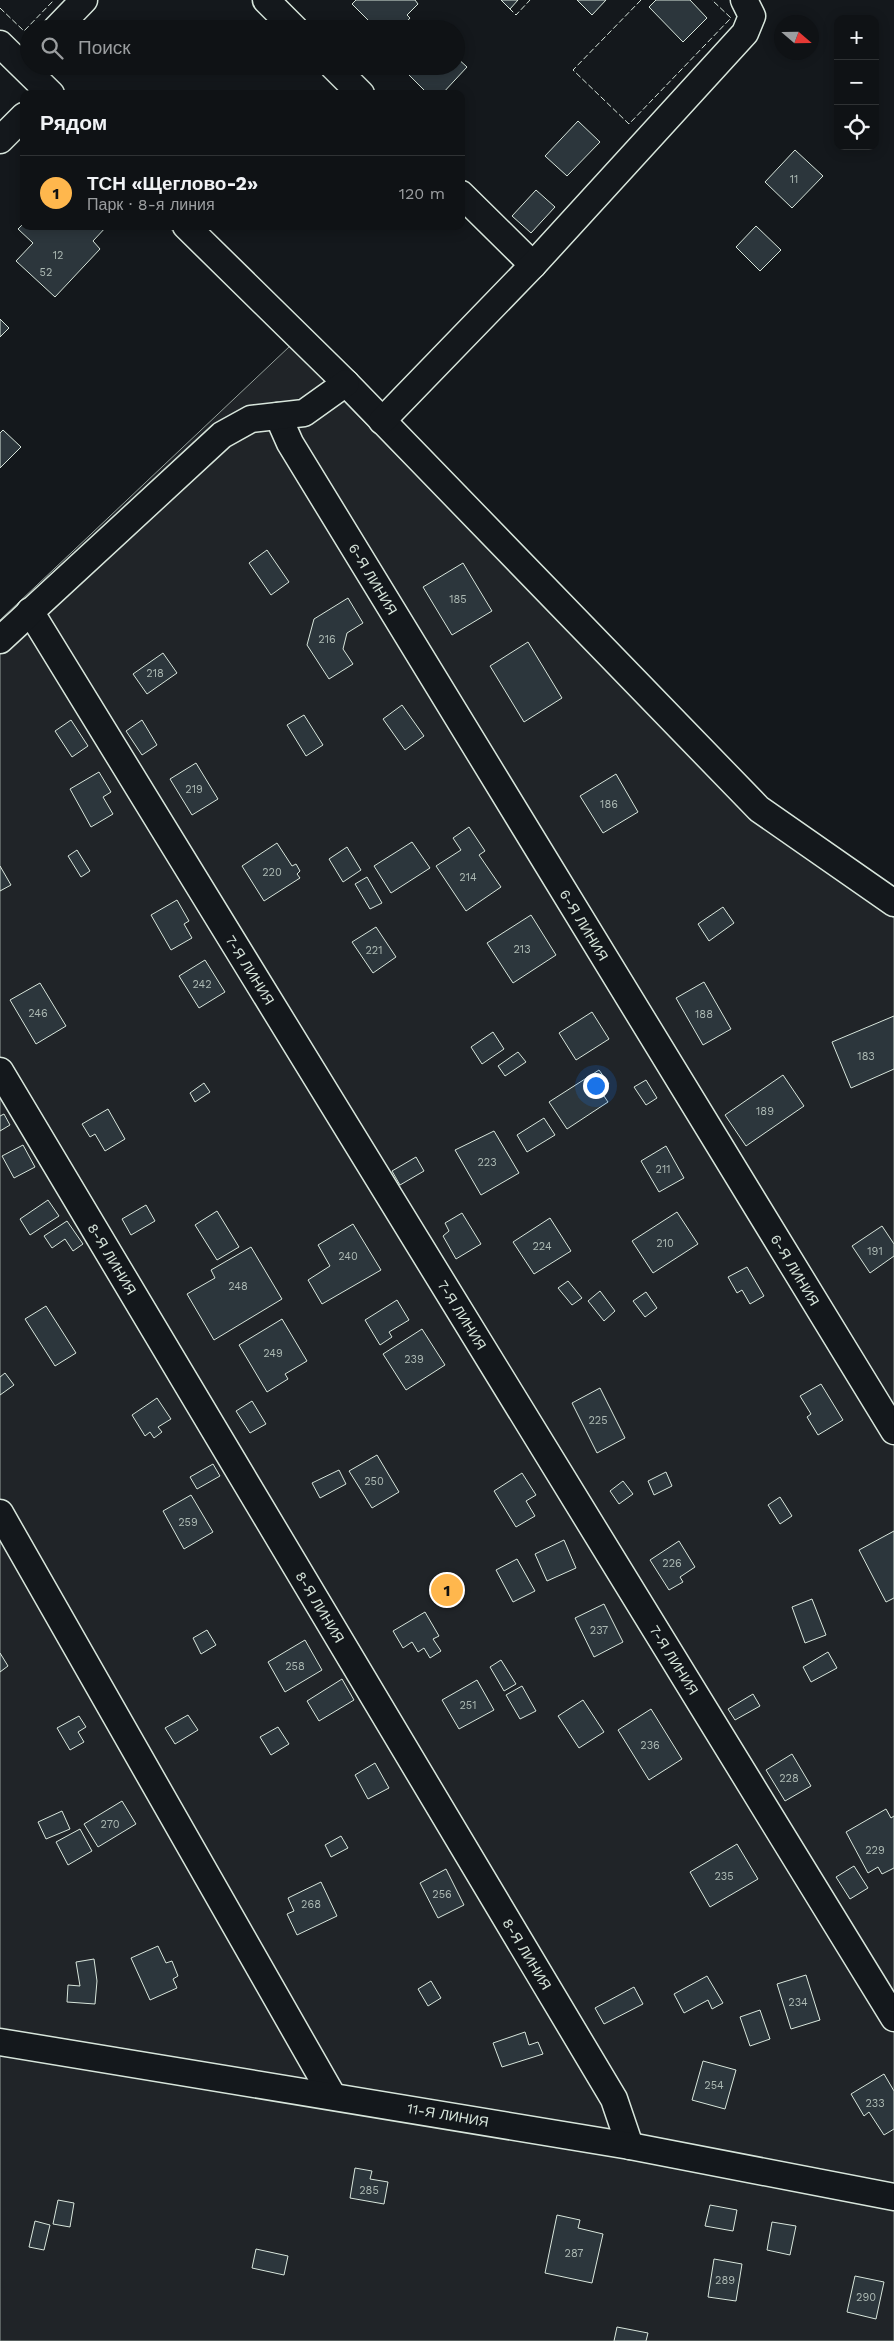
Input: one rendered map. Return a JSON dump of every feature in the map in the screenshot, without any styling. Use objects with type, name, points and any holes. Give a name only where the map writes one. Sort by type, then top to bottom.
[{"type":"street","points":[[65,20],[84,0]]},
{"type":"street","points":[[266,0],[286,20]]},
{"type":"street","points":[[382,421],[533,265],[745,33],[752,16],[744,0]]},
{"type":"street","points":[[0,44],[20,57]]},
{"type":"street","points":[[36,75],[47,90]]},
{"type":"street","points":[[342,75],[357,90]]},
{"type":"street","points":[[0,140],[20,120]]},
{"type":"street","points":[[465,198],[533,265]]},
{"type":"street","points":[[190,230],[346,384],[759,809],[894,904]]},
{"type":"street","points":[[0,640],[222,435],[251,419],[304,413],[346,384]]},
{"type":"street","name":"6-Я ЛИНИЯ","points":[[278,416],[295,451],[894,1431]]},
{"type":"street","name":"7-Я ЛИНИЯ","points":[[30,611],[894,2018]]},
{"type":"street","name":"8-Я ЛИНИЯ","points":[[0,1071],[614,2099],[630,2146]]},
{"type":"street","points":[[0,1513],[332,2096]]},
{"type":"street","name":"11-Я ЛИНИЯ","points":[[0,2042],[630,2146],[894,2197]]},
{"type":"shaded area","points":[[290,346],[751,818],[894,918],[894,2341],[0,2341],[0,620]]},
{"type":"building","points":[[356,0],[415,0],[418,4],[407,15],[410,18],[408,20],[368,20],[352,4]]},
{"type":"building","points":[[501,0],[518,0],[510,9]]},
{"type":"building","points":[[577,0],[606,0],[592,15]]},
{"type":"building","points":[[656,0],[690,0],[707,18],[683,42],[649,7]]},
{"type":"building","points":[[409,75],[460,75],[446,90],[424,90]]},
{"type":"building","points":[[578,121],[600,142],[567,176],[545,156]]},
{"type":"building","points":[[795,150],[823,176],[792,208],[765,182]]},
{"type":"building","points":[[536,190],[555,207],[531,233],[512,216]]},
{"type":"building","points":[[756,226],[781,250],[760,271],[736,247]]},
{"type":"building","points":[[20,227],[20,230],[103,230],[93,241],[100,249],[55,297],[16,261],[33,243],[18,229]]},
{"type":"building","points":[[0,319],[9,328],[0,337]]},
{"type":"building","points":[[3,430],[21,447],[0,468],[0,433]]},
{"type":"building","points":[[267,550],[289,582],[271,595],[249,563]]},
{"type":"building","points":[[463,563],[492,611],[452,635],[423,587]]},
{"type":"building","points":[[348,598],[363,623],[347,633],[343,649],[353,664],[329,679],[307,645],[314,619]]},
{"type":"building","points":[[528,642],[562,698],[524,722],[490,666]]},
{"type":"building","points":[[163,653],[177,673],[147,694],[133,674]]},
{"type":"building","points":[[402,705],[424,736],[405,750],[383,719]]},
{"type":"building","points":[[304,715],[323,745],[306,756],[287,725]]},
{"type":"building","points":[[71,720],[88,746],[72,757],[55,731]]},
{"type":"building","points":[[142,720],[157,745],[142,755],[126,731]]},
{"type":"building","points":[[196,763],[218,799],[192,815],[170,779]]},
{"type":"building","points":[[99,772],[111,792],[103,797],[113,814],[91,827],[70,789]]},
{"type":"building","points":[[616,774],[638,812],[603,833],[580,796]]},
{"type":"building","points":[[469,827],[485,851],[479,855],[501,887],[466,911],[436,866],[461,850],[453,838]]},
{"type":"building","points":[[412,842],[430,868],[391,893],[374,866]]},
{"type":"building","points":[[277,843],[292,866],[296,864],[300,871],[297,874],[300,878],[264,901],[242,866]]},
{"type":"building","points":[[347,847],[361,870],[343,882],[329,859]]},
{"type":"building","points":[[77,850],[90,871],[81,877],[68,856]]},
{"type":"building","points":[[0,866],[11,885],[0,891]]},
{"type":"building","points":[[367,877],[382,903],[370,909],[355,884]]},
{"type":"building","points":[[177,900],[189,921],[184,924],[192,938],[171,950],[151,915]]},
{"type":"building","points":[[723,907],[734,923],[709,941],[698,924]]},
{"type":"building","points":[[531,915],[556,955],[513,983],[487,943]]},
{"type":"building","points":[[376,927],[396,957],[373,973],[352,942]]},
{"type":"building","points":[[205,960],[225,992],[199,1008],[179,976]]},
{"type":"building","points":[[704,982],[731,1029],[703,1045],[676,998]]},
{"type":"building","points":[[40,983],[66,1026],[36,1044],[10,1000]]},
{"type":"building","points":[[592,1012],[609,1039],[576,1060],[559,1033]]},
{"type":"building","points":[[894,1016],[894,1069],[851,1088],[832,1042]]},
{"type":"building","points":[[493,1032],[504,1049],[482,1064],[471,1047]]},
{"type":"building","points":[[518,1052],[526,1062],[505,1076],[498,1066]]},
{"type":"building","points":[[599,1070],[609,1084],[600,1090],[608,1102],[567,1129],[549,1102]]},
{"type":"building","points":[[783,1075],[804,1106],[746,1146],[725,1115]]},
{"type":"building","points":[[646,1080],[657,1098],[646,1105],[634,1087]]},
{"type":"building","points":[[204,1083],[210,1092],[195,1102],[190,1093]]},
{"type":"building","points":[[108,1109],[125,1139],[105,1151],[95,1134],[90,1137],[82,1124]]},
{"type":"building","points":[[4,1114],[10,1125],[0,1131],[0,1116]]},
{"type":"building","points":[[544,1118],[555,1135],[527,1152],[517,1135]]},
{"type":"building","points":[[494,1131],[519,1173],[481,1195],[455,1150]]},
{"type":"building","points":[[23,1145],[35,1167],[14,1178],[2,1156]]},
{"type":"building","points":[[666,1146],[684,1178],[659,1192],[641,1161]]},
{"type":"building","points":[[416,1157],[424,1171],[400,1185],[392,1171]]},
{"type":"building","points":[[48,1200],[59,1216],[30,1235],[20,1219]]},
{"type":"building","points":[[146,1205],[155,1221],[131,1235],[122,1219]]},
{"type":"building","points":[[217,1211],[239,1247],[217,1260],[195,1225]]},
{"type":"building","points":[[677,1212],[698,1244],[653,1273],[632,1241]]},
{"type":"building","points":[[462,1213],[481,1244],[456,1259],[443,1236],[449,1231],[445,1223]]},
{"type":"building","points":[[550,1218],[571,1251],[534,1274],[513,1242]]},
{"type":"building","points":[[67,1221],[83,1244],[73,1251],[65,1239],[52,1248],[44,1236]]},
{"type":"building","points":[[353,1224],[381,1270],[322,1304],[308,1280],[330,1266],[318,1245]]},
{"type":"building","points":[[882,1226],[894,1244],[894,1256],[870,1273],[852,1246]]},
{"type":"building","points":[[251,1247],[282,1299],[214,1340],[187,1294],[215,1278],[211,1270]]},
{"type":"building","points":[[747,1267],[764,1296],[750,1304],[742,1290],[737,1293],[728,1277]]},
{"type":"building","points":[[568,1281],[582,1298],[572,1305],[558,1288]]},
{"type":"building","points":[[600,1291],[615,1311],[604,1321],[588,1301]]},
{"type":"building","points":[[646,1292],[657,1308],[645,1317],[633,1301]]},
{"type":"building","points":[[397,1300],[409,1320],[389,1332],[392,1337],[380,1345],[365,1320]]},
{"type":"building","points":[[46,1306],[76,1353],[55,1366],[25,1319]]},
{"type":"building","points":[[282,1319],[307,1361],[285,1374],[288,1379],[267,1392],[239,1345]]},
{"type":"building","points":[[422,1329],[445,1365],[406,1390],[383,1354]]},
{"type":"building","points":[[5,1373],[14,1385],[0,1395],[0,1377]]},
{"type":"building","points":[[821,1384],[843,1420],[818,1435],[807,1417],[811,1414],[800,1396]]},
{"type":"building","points":[[600,1388],[625,1438],[597,1453],[572,1403]]},
{"type":"building","points":[[157,1398],[171,1419],[158,1427],[162,1432],[154,1438],[150,1432],[145,1436],[132,1415]]},
{"type":"building","points":[[252,1401],[266,1424],[250,1433],[236,1411]]},
{"type":"building","points":[[377,1455],[399,1492],[372,1508],[349,1471]]},
{"type":"building","points":[[213,1464],[220,1476],[197,1489],[190,1477]]},
{"type":"building","points":[[339,1470],[346,1484],[320,1498],[312,1483]]},
{"type":"building","points":[[666,1472],[672,1486],[654,1495],[648,1481]]},
{"type":"building","points":[[522,1473],[536,1495],[526,1501],[535,1516],[516,1527],[494,1491]]},
{"type":"building","points":[[623,1481],[633,1494],[619,1504],[610,1491]]},
{"type":"building","points":[[191,1495],[213,1532],[184,1549],[163,1511]]},
{"type":"building","points":[[780,1497],[792,1516],[780,1524],[768,1505]]},
{"type":"building","points":[[894,1531],[894,1598],[886,1602],[859,1550]]},
{"type":"building","points":[[564,1540],[576,1568],[547,1581],[535,1554]]},
{"type":"building","points":[[679,1541],[695,1567],[680,1577],[683,1582],[669,1590],[650,1560]]},
{"type":"building","points":[[517,1559],[535,1591],[513,1602],[496,1570]]},
{"type":"building","points":[[812,1599],[826,1635],[805,1643],[792,1607]]},
{"type":"building","points":[[604,1604],[623,1642],[594,1657],[575,1618]]},
{"type":"building","points":[[425,1612],[439,1636],[433,1639],[441,1651],[430,1658],[424,1648],[418,1652],[412,1642],[403,1648],[393,1631]]},
{"type":"building","points":[[207,1630],[216,1645],[201,1654],[193,1638]]},
{"type":"building","points":[[305,1640],[322,1670],[285,1692],[268,1662]]},
{"type":"building","points":[[828,1652],[837,1668],[811,1682],[803,1667]]},
{"type":"building","points":[[0,1653],[8,1666],[0,1672]]},
{"type":"building","points":[[501,1660],[516,1684],[504,1691],[490,1667]]},
{"type":"building","points":[[342,1679],[354,1700],[319,1721],[307,1701]]},
{"type":"building","points":[[477,1680],[494,1710],[459,1729],[442,1700]]},
{"type":"building","points":[[522,1686],[536,1711],[520,1719],[506,1695]]},
{"type":"building","points":[[753,1694],[760,1706],[735,1720],[728,1709]]},
{"type":"building","points":[[583,1700],[604,1732],[579,1748],[558,1716]]},
{"type":"building","points":[[651,1709],[682,1759],[649,1780],[618,1730]]},
{"type":"building","points":[[188,1715],[198,1730],[175,1744],[165,1728]]},
{"type":"building","points":[[79,1716],[86,1727],[78,1732],[84,1742],[70,1750],[57,1728]]},
{"type":"building","points":[[278,1727],[289,1744],[271,1755],[260,1737]]},
{"type":"building","points":[[792,1754],[811,1786],[785,1801],[766,1770]]},
{"type":"building","points":[[375,1763],[389,1788],[368,1799],[355,1775]]},
{"type":"building","points":[[122,1801],[136,1824],[98,1847],[84,1824]]},
{"type":"building","points":[[886,1809],[891,1818],[894,1816],[894,1868],[882,1874],[878,1867],[868,1873],[846,1832]]},
{"type":"building","points":[[62,1811],[70,1829],[46,1839],[38,1822]]},
{"type":"building","points":[[80,1829],[92,1851],[68,1865],[56,1842]]},
{"type":"building","points":[[341,1836],[348,1848],[331,1857],[325,1845]]},
{"type":"building","points":[[737,1844],[758,1879],[710,1907],[690,1872]]},
{"type":"building","points":[[854,1866],[868,1888],[850,1899],[836,1877]]},
{"type":"building","points":[[446,1869],[464,1905],[438,1918],[420,1883]]},
{"type":"building","points":[[321,1882],[337,1916],[297,1935],[287,1914],[294,1911],[288,1898]]},
{"type":"building","points":[[158,1946],[166,1963],[172,1961],[178,1976],[173,1979],[177,1988],[150,2000],[131,1958]]},
{"type":"building","points":[[94,1959],[97,1981],[95,2004],[67,2002],[68,1985],[80,1986],[76,1962]]},
{"type":"building","points":[[806,1975],[820,2020],[791,2029],[777,1984]]},
{"type":"building","points":[[707,1976],[723,2003],[712,2009],[708,2000],[684,2013],[674,1994]]},
{"type":"building","points":[[431,1981],[441,1998],[428,2006],[418,1989]]},
{"type":"building","points":[[634,1987],[643,2004],[604,2024],[595,2008]]},
{"type":"building","points":[[760,2010],[770,2039],[750,2046],[740,2017]]},
{"type":"building","points":[[525,2032],[529,2045],[538,2042],[543,2054],[502,2067],[493,2043]]},
{"type":"building","points":[[703,2061],[736,2070],[725,2109],[692,2100]]},
{"type":"building","points":[[884,2074],[894,2091],[894,2129],[884,2135],[869,2112],[864,2116],[851,2094]]},
{"type":"building","points":[[355,2168],[372,2171],[370,2179],[388,2182],[384,2204],[350,2198]]},
{"type":"building","points":[[58,2200],[74,2203],[70,2227],[53,2224]]},
{"type":"building","points":[[710,2205],[737,2210],[733,2231],[705,2226]]},
{"type":"building","points":[[557,2215],[580,2220],[578,2228],[603,2234],[592,2283],[545,2273]]},
{"type":"building","points":[[35,2221],[50,2225],[44,2250],[29,2247]]},
{"type":"building","points":[[772,2222],[796,2226],[790,2255],[767,2250]]},
{"type":"building","points":[[256,2249],[288,2256],[284,2275],[252,2268]]},
{"type":"building","points":[[714,2259],[742,2264],[736,2301],[708,2297]]},
{"type":"building","points":[[855,2276],[884,2282],[876,2319],[847,2312]]},
{"type":"building","points":[[617,2327],[648,2333],[646,2341],[614,2341]]},
{"type":"fence","points":[[35,20],[54,0]]},
{"type":"fence","points":[[509,8],[516,15],[530,0]]},
{"type":"fence","points":[[641,0],[573,70],[629,124],[731,18],[712,0]]},
{"type":"fence","points":[[0,8],[20,27]]},
{"type":"fence","points":[[0,63],[27,90]]},
{"type":"fence","points":[[171,230],[178,237]]},
{"type":"place","name":"ТСН «Щеглово-2»","points":[[447,1590]]}]
